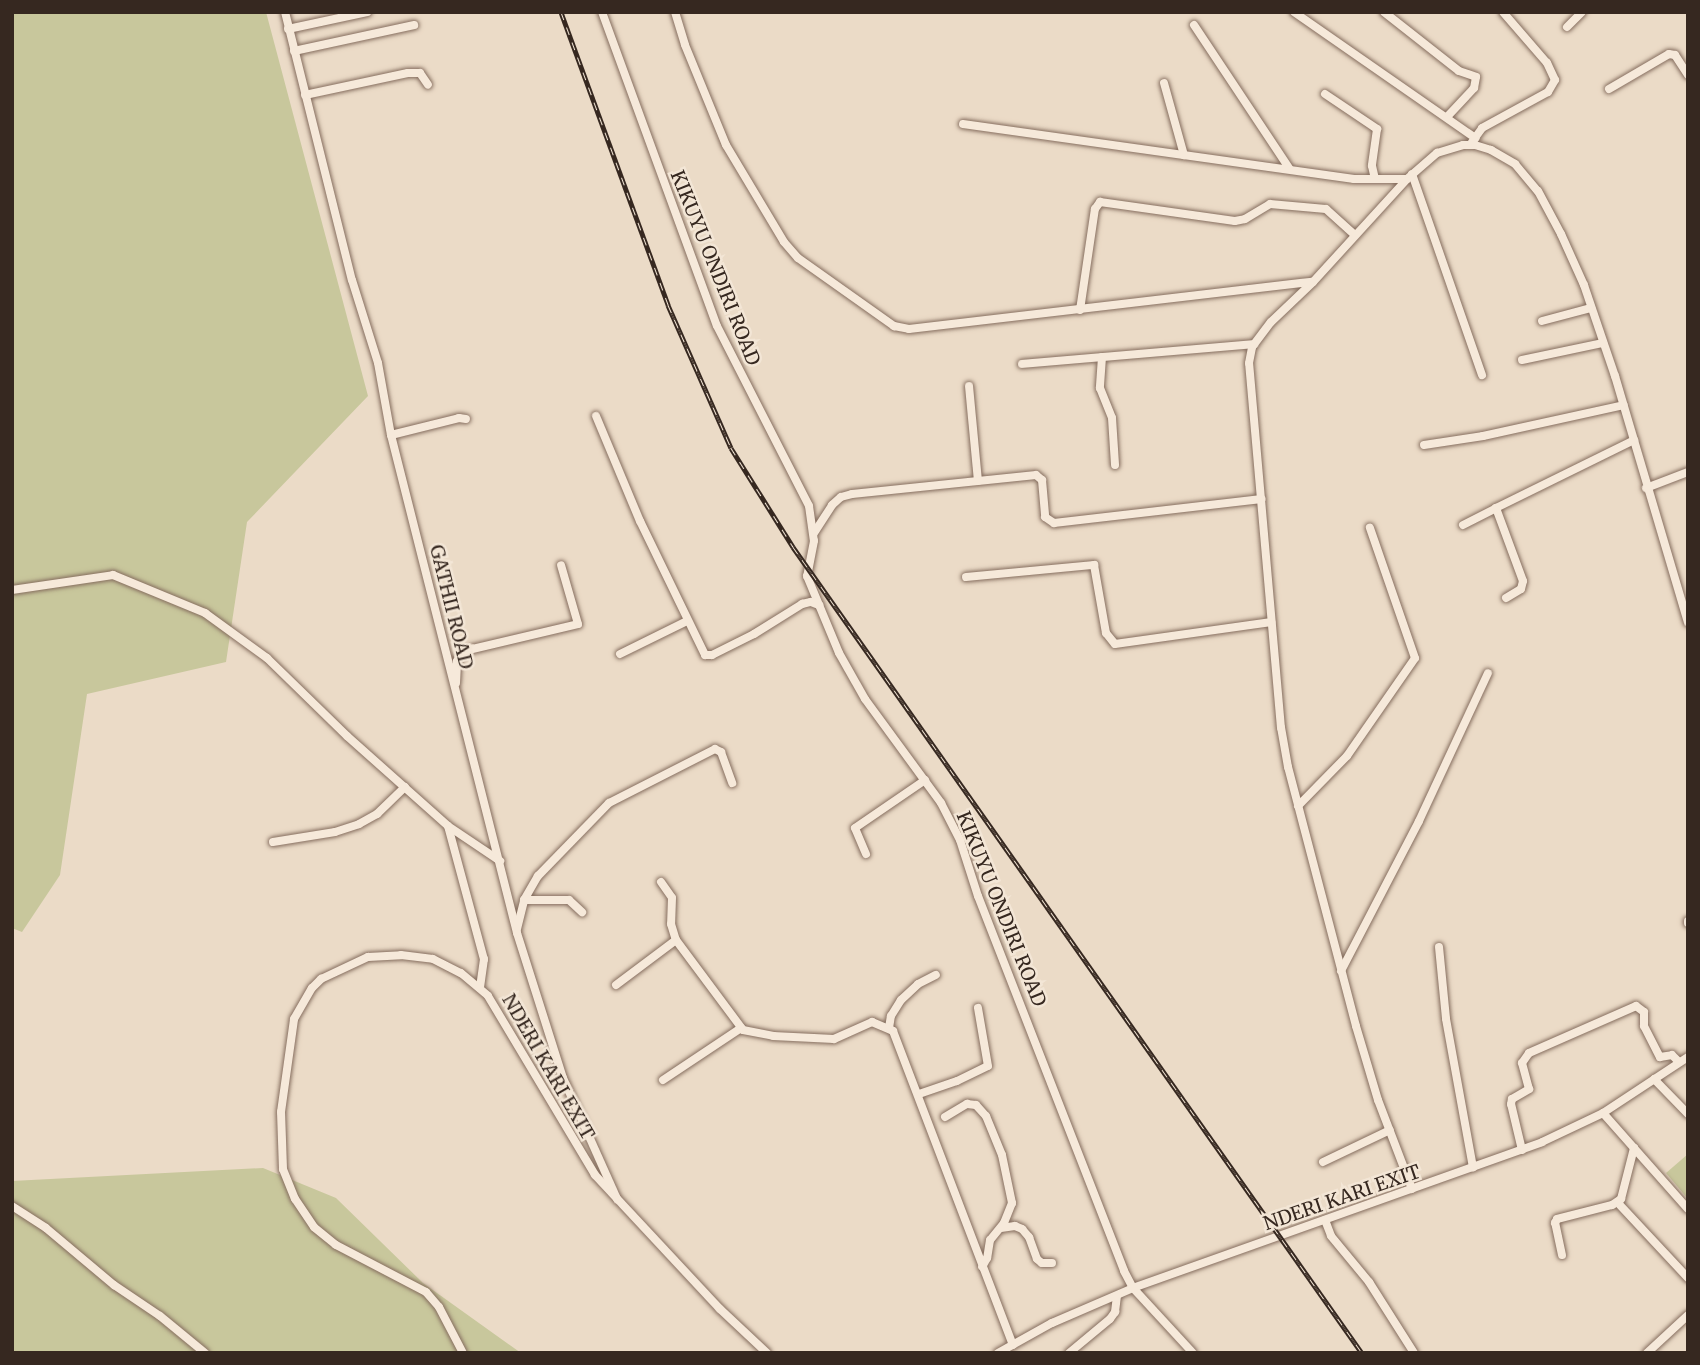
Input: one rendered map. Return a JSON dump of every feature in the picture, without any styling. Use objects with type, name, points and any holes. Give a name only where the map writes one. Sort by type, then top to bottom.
[{"type":"street","name":"GATHII ROAD","points":[[285,12],[352,279],[378,363],[391,435],[517,933],[563,1078],[617,1199]]},
{"type":"street","points":[[288,29],[367,12]]},
{"type":"street","name":"KIKUYU ONDIRI ROAD","points":[[602,12],[717,326],[809,506],[814,533],[807,576],[839,653],[861,692],[941,803],[960,840],[978,897],[1133,1288],[1193,1353]]},
{"type":"street","points":[[675,12],[696,72],[736,164],[783,242],[813,269],[884,320],[902,329],[1313,282]]},
{"type":"street","points":[[1294,12],[1448,117],[1472,141],[1497,153],[1527,175],[1561,234],[1591,308],[1624,405],[1646,488],[1685,602],[1688,622]]},
{"type":"street","points":[[1384,12],[1459,71],[1476,77],[1474,88],[1448,117]]},
{"type":"street","points":[[1412,1189],[1390,1130],[1341,971],[1298,806],[1281,728],[1250,376],[1254,344],[1270,322],[1313,282],[1354,234],[1410,177],[1437,153],[1472,141],[1490,123],[1548,92],[1555,80],[1546,63],[1503,12]]},
{"type":"street","points":[[1567,27],[1582,12]]},
{"type":"street","points":[[294,51],[414,25]]},
{"type":"street","points":[[1194,25],[1289,167]]},
{"type":"street","points":[[1609,89],[1669,54],[1675,55],[1688,75]]},
{"type":"street","points":[[305,95],[408,73],[420,74],[428,85]]},
{"type":"street","points":[[1164,83],[1184,155]]},
{"type":"street","points":[[1325,94],[1377,129],[1372,166],[1375,179]]},
{"type":"street","points":[[963,124],[1354,178],[1410,177]]},
{"type":"street","points":[[1410,177],[1482,375]]},
{"type":"street","points":[[1080,310],[1094,209],[1100,202],[1235,220],[1245,219],[1270,204],[1326,209],[1354,234]]},
{"type":"street","points":[[1542,321],[1591,308]]},
{"type":"street","points":[[1522,360],[1603,343]]},
{"type":"street","points":[[1022,364],[1254,344]]},
{"type":"street","points":[[1102,357],[1101,388],[1112,418],[1115,465]]},
{"type":"street","points":[[969,386],[978,481]]},
{"type":"street","points":[[1424,445],[1483,436],[1624,405]]},
{"type":"street","points":[[596,416],[703,653],[708,656],[754,634],[802,604],[811,602],[819,605]]},
{"type":"street","points":[[391,435],[467,419]]},
{"type":"street","points":[[1463,525],[1634,440]]},
{"type":"street","points":[[1646,488],[1688,472]]},
{"type":"street","points":[[814,533],[841,497],[1040,475],[1045,517],[1054,523],[1262,499]]},
{"type":"street","points":[[1496,508],[1523,581],[1521,589],[1506,598]]},
{"type":"street","points":[[1298,806],[1348,756],[1415,658],[1370,528]]},
{"type":"street","points":[[456,690],[457,661],[464,651],[578,624],[561,565]]},
{"type":"street","points":[[966,577],[1094,565],[1106,633],[1115,644],[1271,622]]},
{"type":"street","points":[[12,590],[113,575],[196,608],[253,646],[328,719],[448,826],[500,861]]},
{"type":"street","points":[[620,654],[687,621]]},
{"type":"street","points":[[1341,971],[1419,821],[1489,673]]},
{"type":"street","points":[[517,933],[524,900],[538,876],[598,811],[625,794],[715,749],[721,752],[732,783]]},
{"type":"street","points":[[866,853],[855,828],[925,780]]},
{"type":"street","points":[[273,842],[335,832],[359,824],[377,814],[405,787]]},
{"type":"street","points":[[448,826],[484,959],[480,988]]},
{"type":"street","points":[[661,882],[672,898],[671,924],[677,940],[741,1028],[774,1036],[834,1039],[872,1022],[889,1028],[895,1034],[1013,1345]]},
{"type":"street","points":[[524,900],[569,900],[582,912]]},
{"type":"street","points":[[616,985],[677,940]]},
{"type":"street","points":[[1439,947],[1446,1019],[1473,1168]]},
{"type":"street","name":"NDERI KARI EXIT","points":[[463,1353],[439,1307],[426,1292],[336,1245],[303,1214],[287,1182],[280,1133],[291,1030],[298,1011],[321,979],[368,957],[401,955],[442,963],[480,988],[505,1020],[584,1160],[720,1309],[767,1353]]},
{"type":"street","points":[[889,1028],[891,1016],[901,1000],[918,984],[936,975]]},
{"type":"street","points":[[1522,1150],[1511,1101],[1529,1089],[1522,1063],[1529,1054],[1636,1006],[1644,1012],[1644,1026],[1660,1057],[1672,1055],[1679,1062]]},
{"type":"street","points":[[919,1094],[961,1080],[988,1066],[978,1008]]},
{"type":"street","points":[[663,1080],[741,1028]]},
{"type":"street","name":"NDERI KARI EXIT","points":[[998,1353],[1052,1323],[1133,1288],[1522,1150],[1603,1112],[1688,1057]]},
{"type":"street","points":[[1654,1079],[1688,1114]]},
{"type":"street","points":[[945,1117],[967,1104],[976,1105],[986,1116],[997,1139],[1012,1197],[1011,1209],[990,1240],[988,1258],[982,1267]]},
{"type":"street","points":[[1603,1112],[1688,1209]]},
{"type":"street","points":[[1324,1162],[1390,1130]]},
{"type":"street","points":[[1618,1203],[1634,1148]]},
{"type":"street","points":[[1562,1255],[1554,1230],[1558,1219],[1618,1203]]},
{"type":"street","points":[[1618,1203],[1688,1278]]},
{"type":"street","points":[[12,1206],[46,1228],[114,1285],[160,1316],[205,1353]]},
{"type":"street","points":[[1325,1220],[1331,1236],[1369,1282],[1414,1353]]},
{"type":"street","points":[[1000,1228],[1015,1226],[1022,1229],[1029,1237],[1037,1259],[1042,1263],[1052,1262]]},
{"type":"street","points":[[1069,1353],[1110,1320],[1115,1312],[1117,1296]]},
{"type":"street","points":[[1647,1353],[1688,1315]]},
{"type":"street","points":[[1083,1343],[1090,1353]]},
{"type":"green space","points":[[12,12],[266,12],[368,396],[247,522],[226,662],[87,694],[60,875],[22,932],[12,928]]},
{"type":"green space","points":[[1688,1154],[1688,1199],[1666,1173]]},
{"type":"green space","points":[[263,1168],[336,1198],[423,1283],[521,1353],[12,1353],[12,1181]]},
{"type":"railway","points":[[561,12],[668,305],[731,448],[793,547],[1362,1353]]}]
